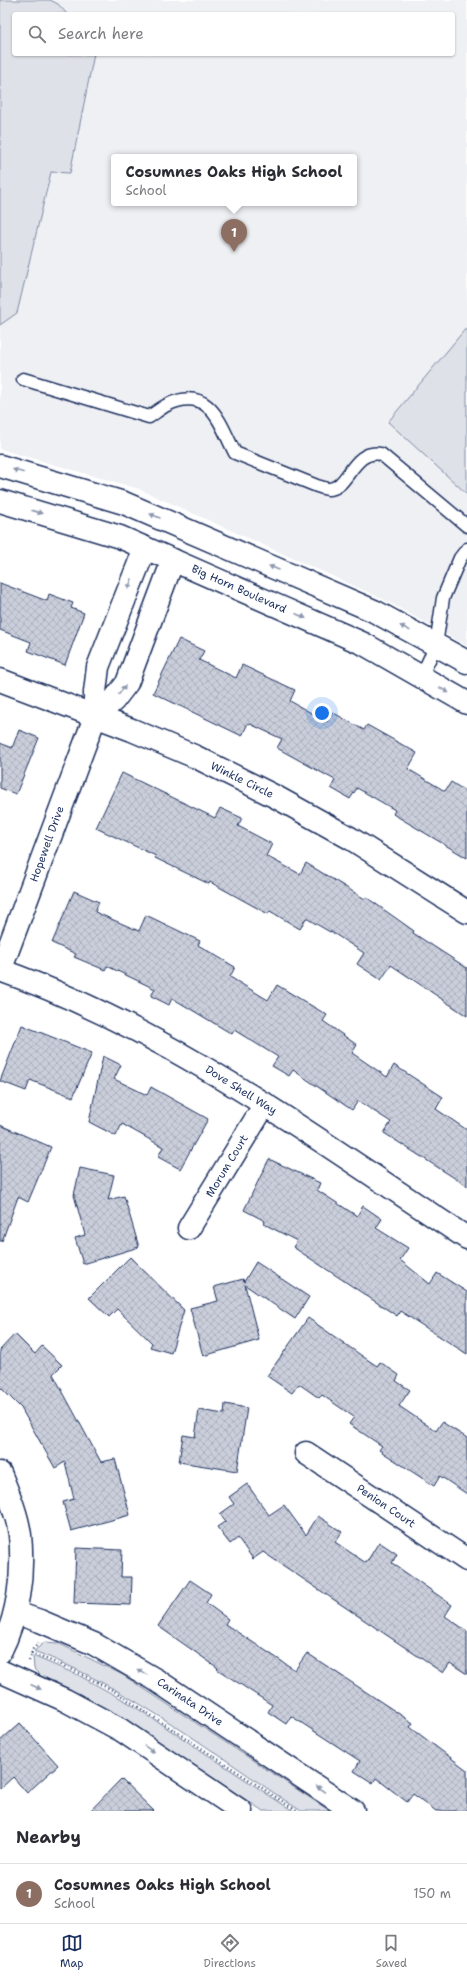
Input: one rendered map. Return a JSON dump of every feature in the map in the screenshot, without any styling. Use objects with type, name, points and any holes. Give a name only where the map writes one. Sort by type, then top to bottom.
[{"type":"street","points":[[0,466],[124,503],[374,611],[467,662]]},
{"type":"street","name":"Big Horn Boulevard","points":[[0,501],[120,537],[364,644],[467,703]]},
{"type":"street","name":"Hopewell Drive","points":[[0,971],[95,717],[95,692],[98,667],[145,548]]},
{"type":"street","name":"Hopewell Drive","points":[[95,717],[114,700],[127,683],[173,560]]},
{"type":"street","name":"Winkle Circle","points":[[0,680],[196,757],[276,797],[350,838],[467,912]]},
{"type":"street","name":"Dove Shell Way","points":[[0,971],[31,981],[107,1014],[177,1050],[265,1104],[467,1238]]},
{"type":"street","name":"Morum Court","points":[[189,1228],[265,1104]]},
{"type":"street","name":"Penion Court","points":[[306,1453],[467,1560]]},
{"type":"street","points":[[0,1473],[12,1500],[20,1535],[20,1578],[16,1613],[0,1652]]},
{"type":"street","name":"Carinata Drive","points":[[16,1613],[40,1621],[94,1644],[156,1680],[353,1811]]},
{"type":"street","points":[[0,1671],[65,1700],[122,1730],[236,1810]]},
{"type":"lane","points":[[23,379],[149,417],[167,405],[183,400],[199,400],[218,416],[235,453],[317,486],[330,489],[338,485],[362,458],[373,452],[381,454],[467,526]]},
{"type":"lane","points":[[421,677],[436,645],[443,598],[460,558],[467,549]]},
{"type":"path","points":[[29,1664],[31,1653],[36,1645],[45,1640]]},
{"type":"path","points":[[31,1653],[71,1669],[114,1691],[297,1811]]},
{"type":"shaded area","points":[[0,0],[467,0],[467,646],[383,599],[139,489],[0,449]]},
{"type":"shaded area","points":[[0,0],[50,0],[58,4],[65,12],[12,12],[12,56],[94,56],[70,173],[51,172],[17,313],[0,325]]},
{"type":"shaded area","points":[[467,327],[467,494],[388,422]]},
{"type":"shaded area","points":[[45,1642],[58,1643],[123,1675],[330,1811],[301,1811],[172,1724],[138,1703],[70,1666],[34,1651]]},
{"type":"shaded area","points":[[33,1656],[80,1676],[129,1703],[293,1811],[263,1811],[122,1718],[80,1694],[41,1676],[34,1669]]},
{"type":"building","points":[[0,583],[47,601],[49,594],[73,603],[71,608],[84,613],[65,665],[28,651],[31,642],[0,630]]},
{"type":"building","points":[[179,639],[204,651],[199,660],[236,678],[242,665],[295,690],[290,701],[327,722],[332,712],[364,730],[367,725],[417,753],[408,769],[445,791],[451,782],[467,792],[467,858],[393,814],[395,810],[357,788],[350,799],[331,788],[335,780],[277,748],[282,739],[248,723],[242,736],[153,693]]},
{"type":"building","points":[[19,730],[39,738],[16,794],[0,788],[0,743],[12,748]]},
{"type":"building","points":[[122,773],[215,818],[220,808],[242,818],[238,826],[272,844],[266,856],[300,874],[306,863],[365,899],[366,897],[414,931],[413,933],[467,968],[467,1016],[391,965],[381,980],[357,964],[364,953],[330,931],[306,918],[300,929],[270,911],[268,914],[210,882],[209,884],[155,858],[156,856],[96,828]]},
{"type":"building","points":[[74,891],[99,902],[95,912],[139,931],[146,915],[200,941],[198,945],[235,967],[230,977],[268,1000],[277,985],[327,1015],[323,1021],[357,1045],[352,1053],[387,1077],[394,1065],[443,1097],[436,1109],[467,1130],[467,1186],[384,1133],[391,1122],[358,1101],[352,1110],[293,1070],[289,1076],[272,1066],[278,1057],[234,1030],[232,1034],[172,998],[169,1005],[151,996],[155,989],[107,966],[105,970],[74,957],[76,954],[52,943]]},
{"type":"building","points":[[22,1025],[92,1053],[73,1097],[30,1080],[26,1091],[0,1081]]},
{"type":"building","points":[[103,1056],[121,1065],[114,1079],[147,1095],[151,1087],[208,1119],[180,1169],[158,1157],[163,1147],[122,1124],[116,1136],[89,1122]]},
{"type":"building","points":[[0,1125],[51,1147],[28,1202],[18,1197],[2,1241],[0,1241]]},
{"type":"building","points":[[269,1159],[320,1183],[317,1190],[357,1216],[363,1206],[382,1219],[376,1228],[408,1248],[400,1260],[430,1284],[437,1273],[467,1292],[467,1354],[400,1311],[397,1316],[293,1247],[297,1241],[264,1224],[265,1221],[244,1210]]},
{"type":"building","points":[[80,1168],[114,1175],[108,1200],[124,1196],[139,1247],[83,1264],[75,1238],[85,1235],[74,1195]]},
{"type":"building","points":[[130,1257],[184,1310],[171,1353],[150,1347],[152,1343],[117,1309],[109,1317],[89,1298]]},
{"type":"building","points":[[256,1262],[309,1297],[295,1319],[245,1285],[259,1340],[203,1356],[190,1308],[218,1301],[214,1287],[243,1279],[244,1282]]},
{"type":"building","points":[[308,1318],[377,1366],[380,1362],[399,1375],[396,1381],[410,1390],[399,1406],[436,1431],[442,1422],[467,1438],[467,1494],[440,1476],[434,1486],[379,1450],[382,1446],[349,1424],[354,1417],[322,1395],[319,1398],[299,1384],[292,1393],[267,1376]]},
{"type":"building","points":[[15,1334],[35,1354],[42,1346],[62,1365],[53,1374],[101,1462],[115,1459],[130,1515],[71,1531],[63,1502],[74,1499],[65,1462],[55,1468],[21,1408],[0,1387],[0,1350]]},
{"type":"building","points":[[225,1404],[247,1408],[237,1471],[179,1462],[183,1435],[195,1437],[199,1410],[224,1414]]},
{"type":"building","points":[[247,1484],[269,1515],[284,1505],[306,1535],[318,1516],[342,1532],[335,1542],[366,1563],[379,1542],[397,1554],[392,1563],[452,1605],[445,1616],[467,1631],[467,1674],[450,1663],[443,1673],[263,1552],[253,1559],[238,1538],[230,1544],[217,1527],[226,1521],[220,1514],[234,1504],[229,1497]]},
{"type":"building","points":[[76,1548],[122,1550],[121,1577],[132,1577],[131,1605],[74,1603]]},
{"type":"building","points":[[190,1580],[211,1594],[206,1603],[228,1619],[225,1624],[295,1670],[307,1653],[413,1723],[410,1727],[467,1770],[467,1811],[436,1811],[413,1794],[407,1802],[376,1778],[373,1783],[354,1771],[360,1761],[291,1716],[286,1724],[268,1712],[272,1705],[217,1669],[218,1668],[158,1626]]},
{"type":"building","points":[[20,1723],[58,1765],[27,1793],[13,1777],[0,1789],[0,1741]]},
{"type":"building","points":[[121,1779],[154,1811],[90,1811]]},
{"type":"place","name":"Cosumnes Oaks High School","points":[[234,252]]}]
